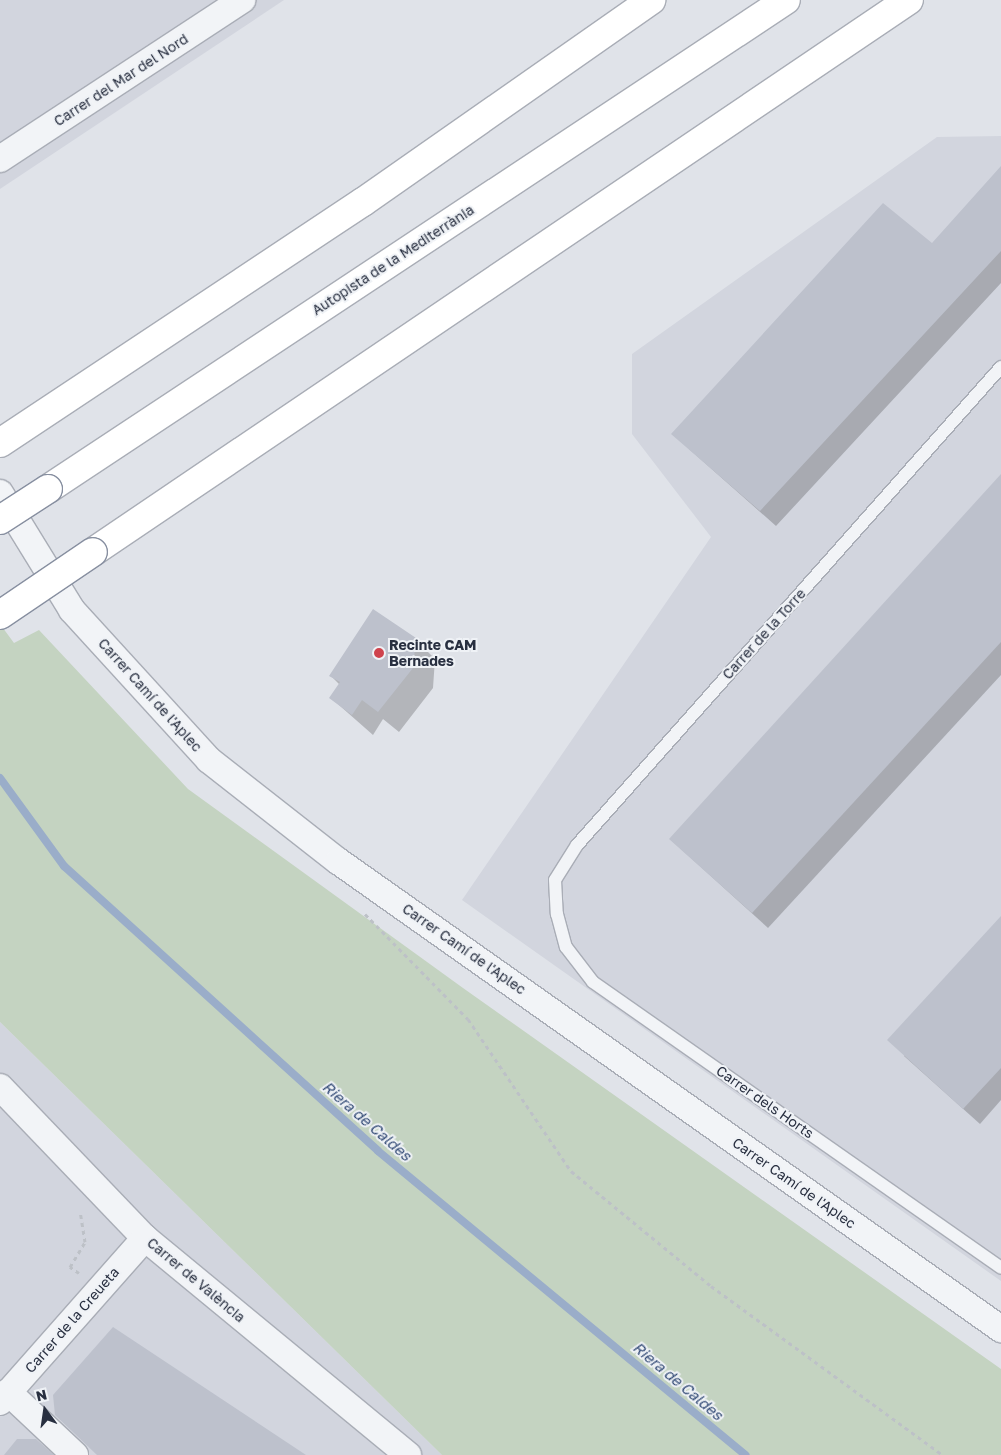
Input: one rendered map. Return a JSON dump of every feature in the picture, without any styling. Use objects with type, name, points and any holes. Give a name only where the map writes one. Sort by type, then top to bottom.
[{"type":"highway","points":[[9,437],[363,202],[651,0]]},
{"type":"highway","name":"Autopista de la Mediterrània","points":[[0,520],[786,0]]},
{"type":"highway","points":[[0,615],[909,0]]},
{"type":"highway","points":[[879,19],[926,0]]},
{"type":"street","name":"Carrer del Mar del Nord","points":[[0,160],[242,0]]},
{"type":"street","name":"Carrer Camí de l'Aplec","points":[[0,493],[72,610],[209,760],[338,861],[1001,1329]]},
{"type":"street","name":"Carrer de València","points":[[0,1087],[145,1238],[408,1455]]},
{"type":"street","name":"Carrer de la Creueta","points":[[4,1397],[145,1238]]},
{"type":"street","points":[[4,1397],[75,1455]]},
{"type":"lane","name":"Carrer de la Torre","points":[[557,914],[555,880],[576,845],[1001,367]]},
{"type":"lane","name":"Carrer dels Horts","points":[[557,914],[566,947],[593,982],[1001,1268]]},
{"type":"path","points":[[361,910],[468,1019],[571,1172],[711,1286],[943,1455]]},
{"type":"path","points":[[70,1267],[85,1242],[79,1208]]},
{"type":"shaded area","points":[[0,0],[284,0],[0,189]]},
{"type":"shaded area","points":[[1001,136],[1001,1281],[462,900],[711,537],[632,434],[632,354],[937,137]]},
{"type":"shaded area","points":[[0,1022],[442,1455],[0,1455]]},
{"type":"green space","points":[[0,624],[14,643],[39,630],[188,789],[463,988],[1001,1369],[1001,1455],[442,1455],[0,1022]]},
{"type":"building","points":[[1001,166],[1001,251],[760,511],[671,434],[883,203],[932,243]]},
{"type":"building","points":[[1001,474],[1001,642],[752,913],[669,839]]},
{"type":"building","name":"Recinte CAM Bernades","points":[[373,609],[416,638],[413,668],[378,712],[362,700],[352,715],[329,698],[340,682],[329,676]]},
{"type":"building","points":[[1001,916],[1001,1068],[963,1109],[887,1040]]},
{"type":"building","points":[[113,1327],[306,1455],[97,1455],[55,1415],[53,1395]]},
{"type":"building","points":[[17,1439],[36,1439],[54,1455],[4,1455]]},
{"type":"waterway","name":"Riera de Caldes","points":[[0,778],[64,866],[378,1151],[746,1455]]},
{"type":"place","name":"Recinte CAM Bernades","points":[[379,653]]}]
